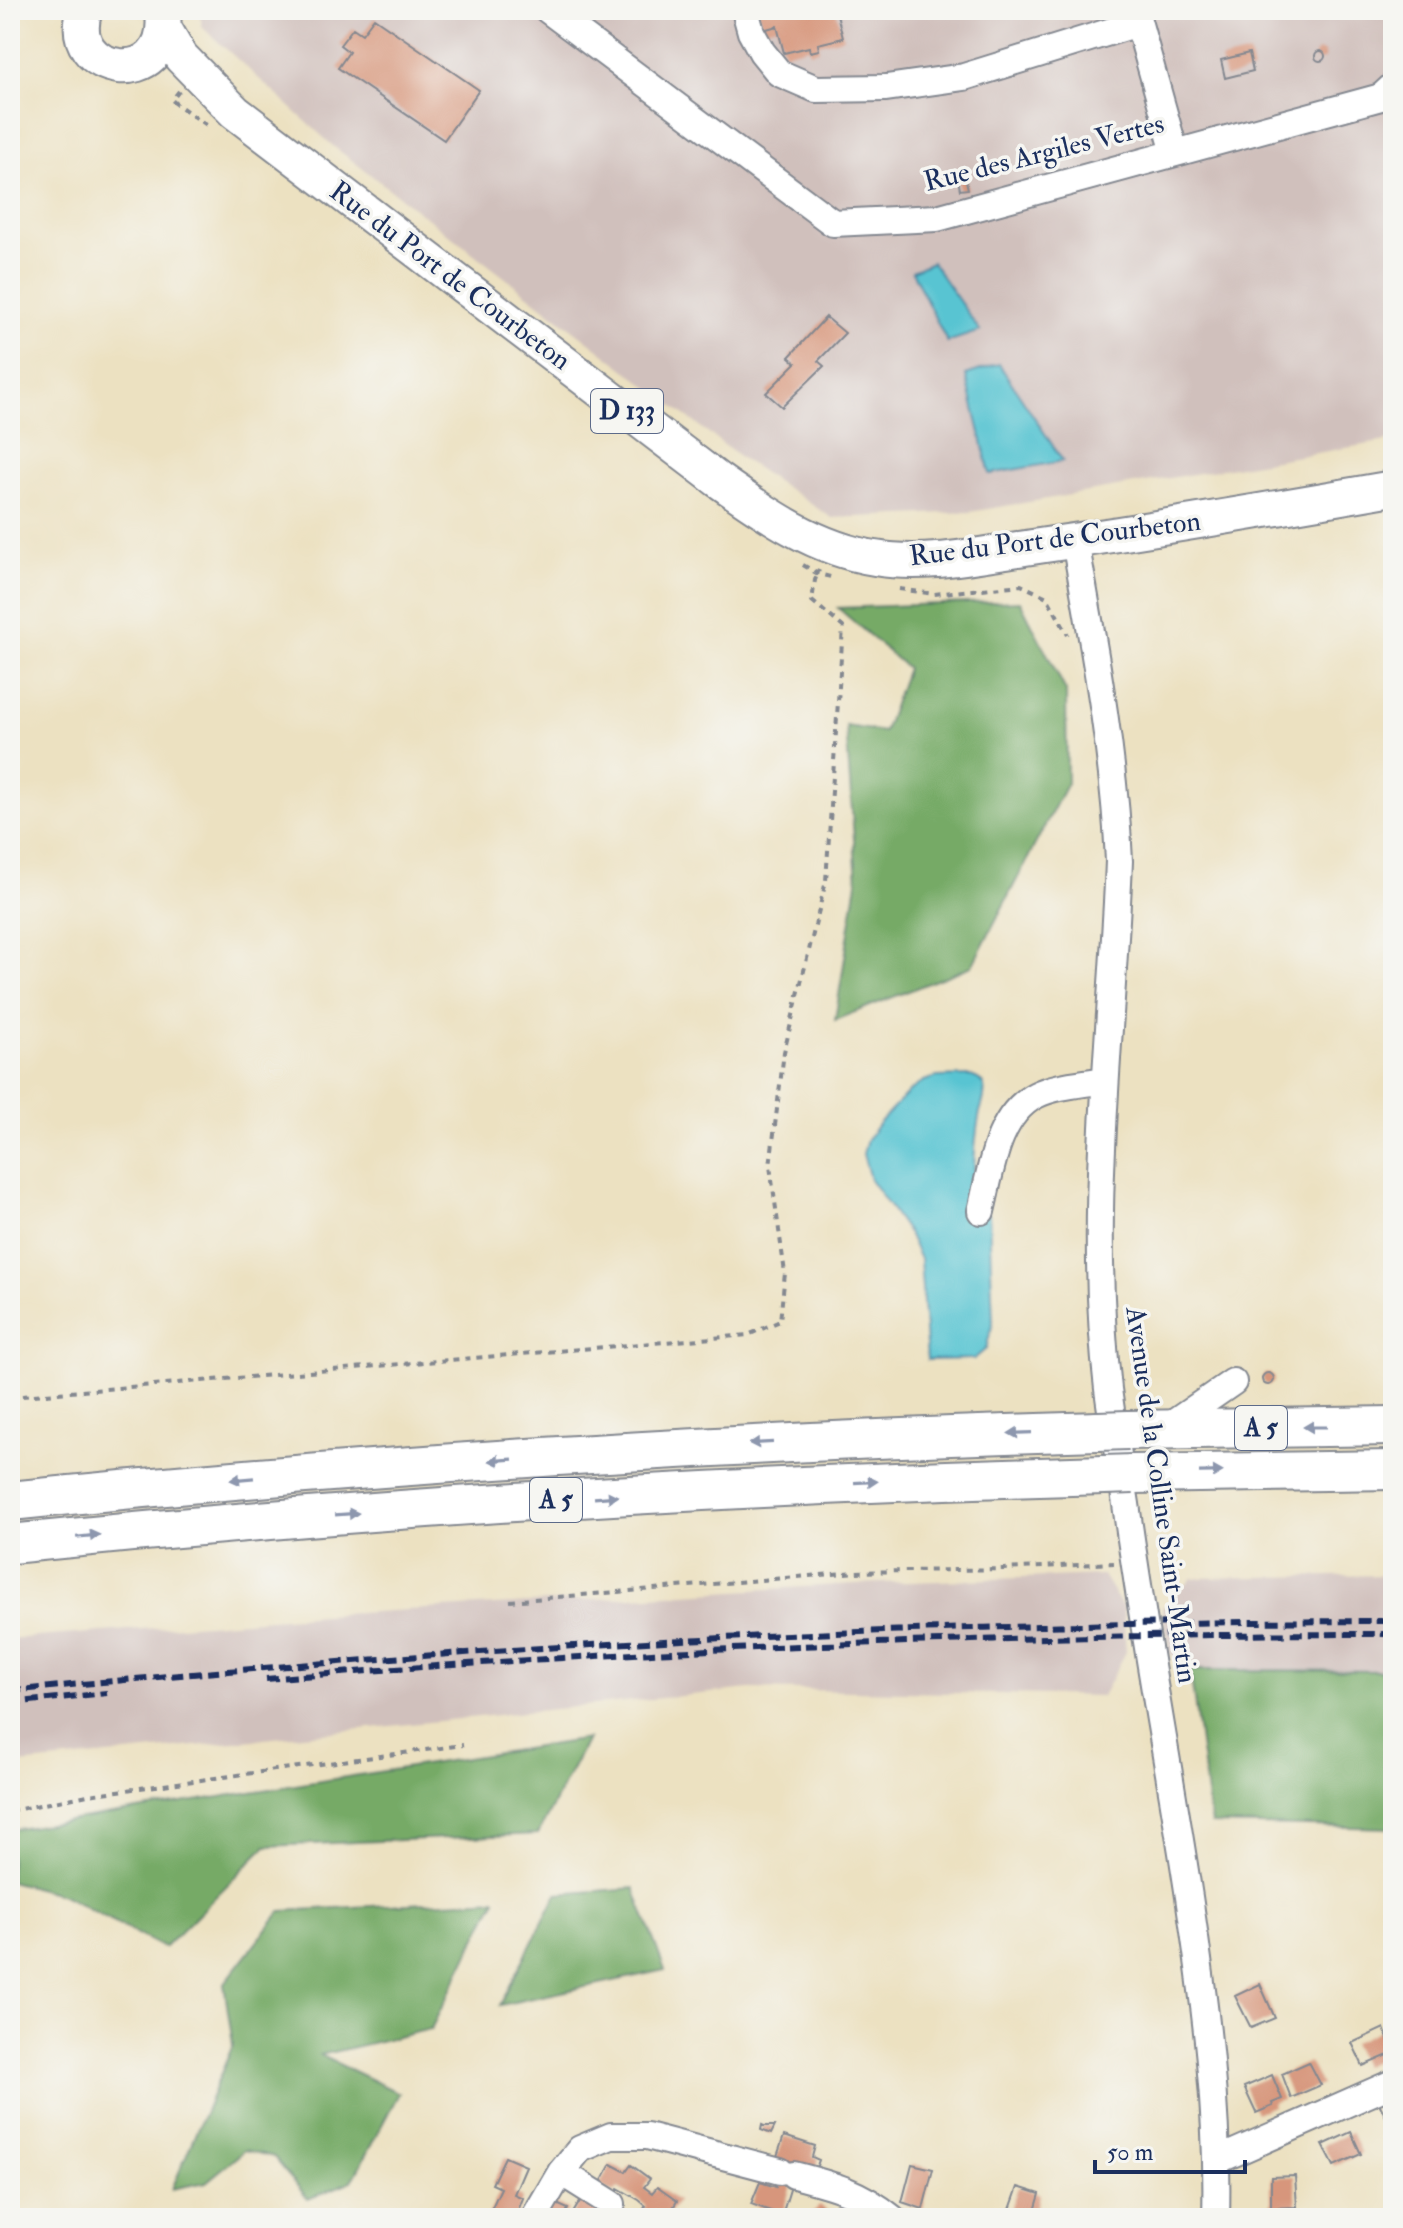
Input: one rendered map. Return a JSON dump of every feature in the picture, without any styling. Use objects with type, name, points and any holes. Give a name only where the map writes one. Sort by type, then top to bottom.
[{"type":"highway","name":"A 5","points":[[10,1501],[308,1473],[706,1447],[1131,1430],[1393,1426]]},
{"type":"highway","name":"A 5","points":[[10,1544],[323,1515],[753,1487],[1118,1474],[1393,1470]]},
{"type":"main road","points":[[77,16],[92,53],[114,67],[128,67],[150,58],[162,39],[162,19]]},
{"type":"main road","name":"Rue du Port de Courbeton","points":[[162,19],[181,57],[235,112],[718,480],[780,522],[830,545],[876,559],[933,560],[1075,541],[1393,488]]},
{"type":"main road","name":"Rue du Port de Courbeton","points":[[140,64],[235,112]]},
{"type":"street","name":"Rue des Argiles Vertes","points":[[548,10],[833,223],[937,218],[1387,91]]},
{"type":"street","points":[[745,10],[751,32],[779,73],[816,89],[886,88],[964,77],[1136,17],[1175,153]]},
{"type":"street","name":"Avenue de la Colline Saint-Martin","points":[[1075,541],[1103,701],[1117,811],[1119,861],[1100,1169],[1101,1318],[1132,1562],[1178,1820],[1206,2006],[1218,2160],[1216,2218]]},
{"type":"street","points":[[981,1211],[1002,1131],[1018,1109],[1036,1095],[1104,1080]]},
{"type":"street","points":[[1131,1430],[1233,1382]]},
{"type":"street","points":[[1218,2160],[1393,2083]]},
{"type":"street","points":[[534,2218],[561,2172],[580,2149],[611,2136],[647,2136],[843,2188],[881,2215]]},
{"type":"street","points":[[561,2172],[612,2204]]},
{"type":"path","points":[[10,1397],[748,1335],[780,1321],[785,1273],[770,1166],[784,1052],[826,881],[843,627],[812,601],[815,580],[830,545]]},
{"type":"path","points":[[510,1601],[856,1572],[1132,1562]]},
{"type":"path","points":[[10,1811],[88,1795],[463,1745]]},
{"type":"shaded area","points":[[198,10],[1393,10],[1393,440],[970,512],[832,518],[741,458],[333,146],[203,28]]},
{"type":"shaded area","points":[[1103,1575],[1123,1608],[1126,1652],[1102,1696],[750,1689],[10,1765],[10,1639],[323,1615],[854,1584]]},
{"type":"shaded area","points":[[1393,1575],[1393,1671],[1190,1670],[1169,1652],[1162,1608],[1192,1578]]},
{"type":"green space","points":[[1020,601],[1066,691],[1067,783],[972,966],[835,1020],[857,882],[846,726],[884,732],[907,668],[838,608]]},
{"type":"green space","points":[[1190,1670],[1393,1671],[1393,1828],[1211,1824]]},
{"type":"green space","points":[[587,1739],[538,1834],[266,1846],[164,1948],[63,1895],[10,1881],[10,1830]]},
{"type":"green space","points":[[634,1888],[665,1970],[500,2005],[557,1894]]},
{"type":"green space","points":[[496,1899],[431,2029],[320,2055],[399,2093],[352,2181],[308,2199],[274,2157],[245,2150],[206,2182],[172,2189],[233,2045],[224,1984],[281,1911]]},
{"type":"water","points":[[932,262],[980,331],[947,342],[912,271]]},
{"type":"water","points":[[999,364],[1063,461],[990,474],[966,375]]},
{"type":"water","points":[[970,1076],[981,1081],[984,1090],[975,1148],[974,1196],[975,1208],[989,1214],[993,1322],[986,1349],[974,1359],[927,1360],[920,1259],[908,1233],[870,1179],[863,1154],[867,1140],[879,1123],[910,1091],[924,1081],[937,1077]]},
{"type":"building","points":[[758,10],[836,10],[843,38],[818,44],[819,50],[810,52],[809,47],[784,53],[777,26],[763,30]]},
{"type":"building","points":[[374,18],[479,90],[444,140],[338,68],[349,52],[340,45],[353,28],[362,34]]},
{"type":"building","points":[[1320,51],[1325,56],[1320,61],[1315,56]]},
{"type":"building","points":[[1249,53],[1253,71],[1225,78],[1221,60]]},
{"type":"building","points":[[965,177],[968,189],[960,190],[958,179]]},
{"type":"building","points":[[826,317],[845,333],[818,361],[824,366],[782,407],[766,393],[796,363],[789,357]]},
{"type":"building","points":[[1268,1373],[1274,1379],[1268,1385],[1262,1379]]},
{"type":"building","points":[[1260,1984],[1275,2018],[1251,2028],[1235,1996]]},
{"type":"building","points":[[1384,2028],[1393,2053],[1363,2066],[1352,2043]]},
{"type":"building","points":[[1309,2062],[1321,2085],[1291,2098],[1282,2074]]},
{"type":"building","points":[[1272,2075],[1282,2099],[1256,2113],[1244,2087]]},
{"type":"building","points":[[1393,2093],[1393,2126],[1391,2127],[1377,2099]]},
{"type":"building","points":[[762,2125],[775,2126],[771,2134],[761,2130]]},
{"type":"building","points":[[1351,2132],[1361,2154],[1334,2166],[1323,2145]]},
{"type":"building","points":[[784,2136],[815,2146],[812,2157],[819,2160],[815,2171],[797,2167],[782,2215],[751,2204],[760,2182],[776,2187],[782,2164],[775,2162]]},
{"type":"building","points":[[505,2157],[526,2166],[514,2194],[523,2198],[515,2218],[487,2218],[501,2188],[492,2184]]},
{"type":"building","points":[[611,2164],[626,2172],[631,2165],[650,2179],[644,2187],[652,2193],[657,2187],[677,2201],[667,2218],[651,2218],[643,2210],[646,2206],[639,2200],[618,2188],[614,2193],[599,2186]]},
{"type":"building","points":[[912,2164],[933,2169],[923,2209],[902,2202]]},
{"type":"building","points":[[1295,2176],[1297,2207],[1271,2208],[1271,2177]]},
{"type":"building","points":[[1018,2187],[1040,2194],[1033,2218],[1007,2218]]},
{"type":"building","points":[[582,2198],[604,2212],[600,2218],[570,2218]]},
{"type":"building","points":[[550,2201],[568,2209],[564,2218],[542,2218]]},
{"type":"building","points":[[819,2205],[837,2218],[809,2218]]},
{"type":"railway","points":[[10,1691],[355,1661],[701,1639],[1047,1626],[1393,1621]]},
{"type":"railway","points":[[266,1679],[547,1659],[829,1645],[1111,1637],[1393,1634]]},
{"type":"railway","points":[[10,1703],[107,1693]]}]
